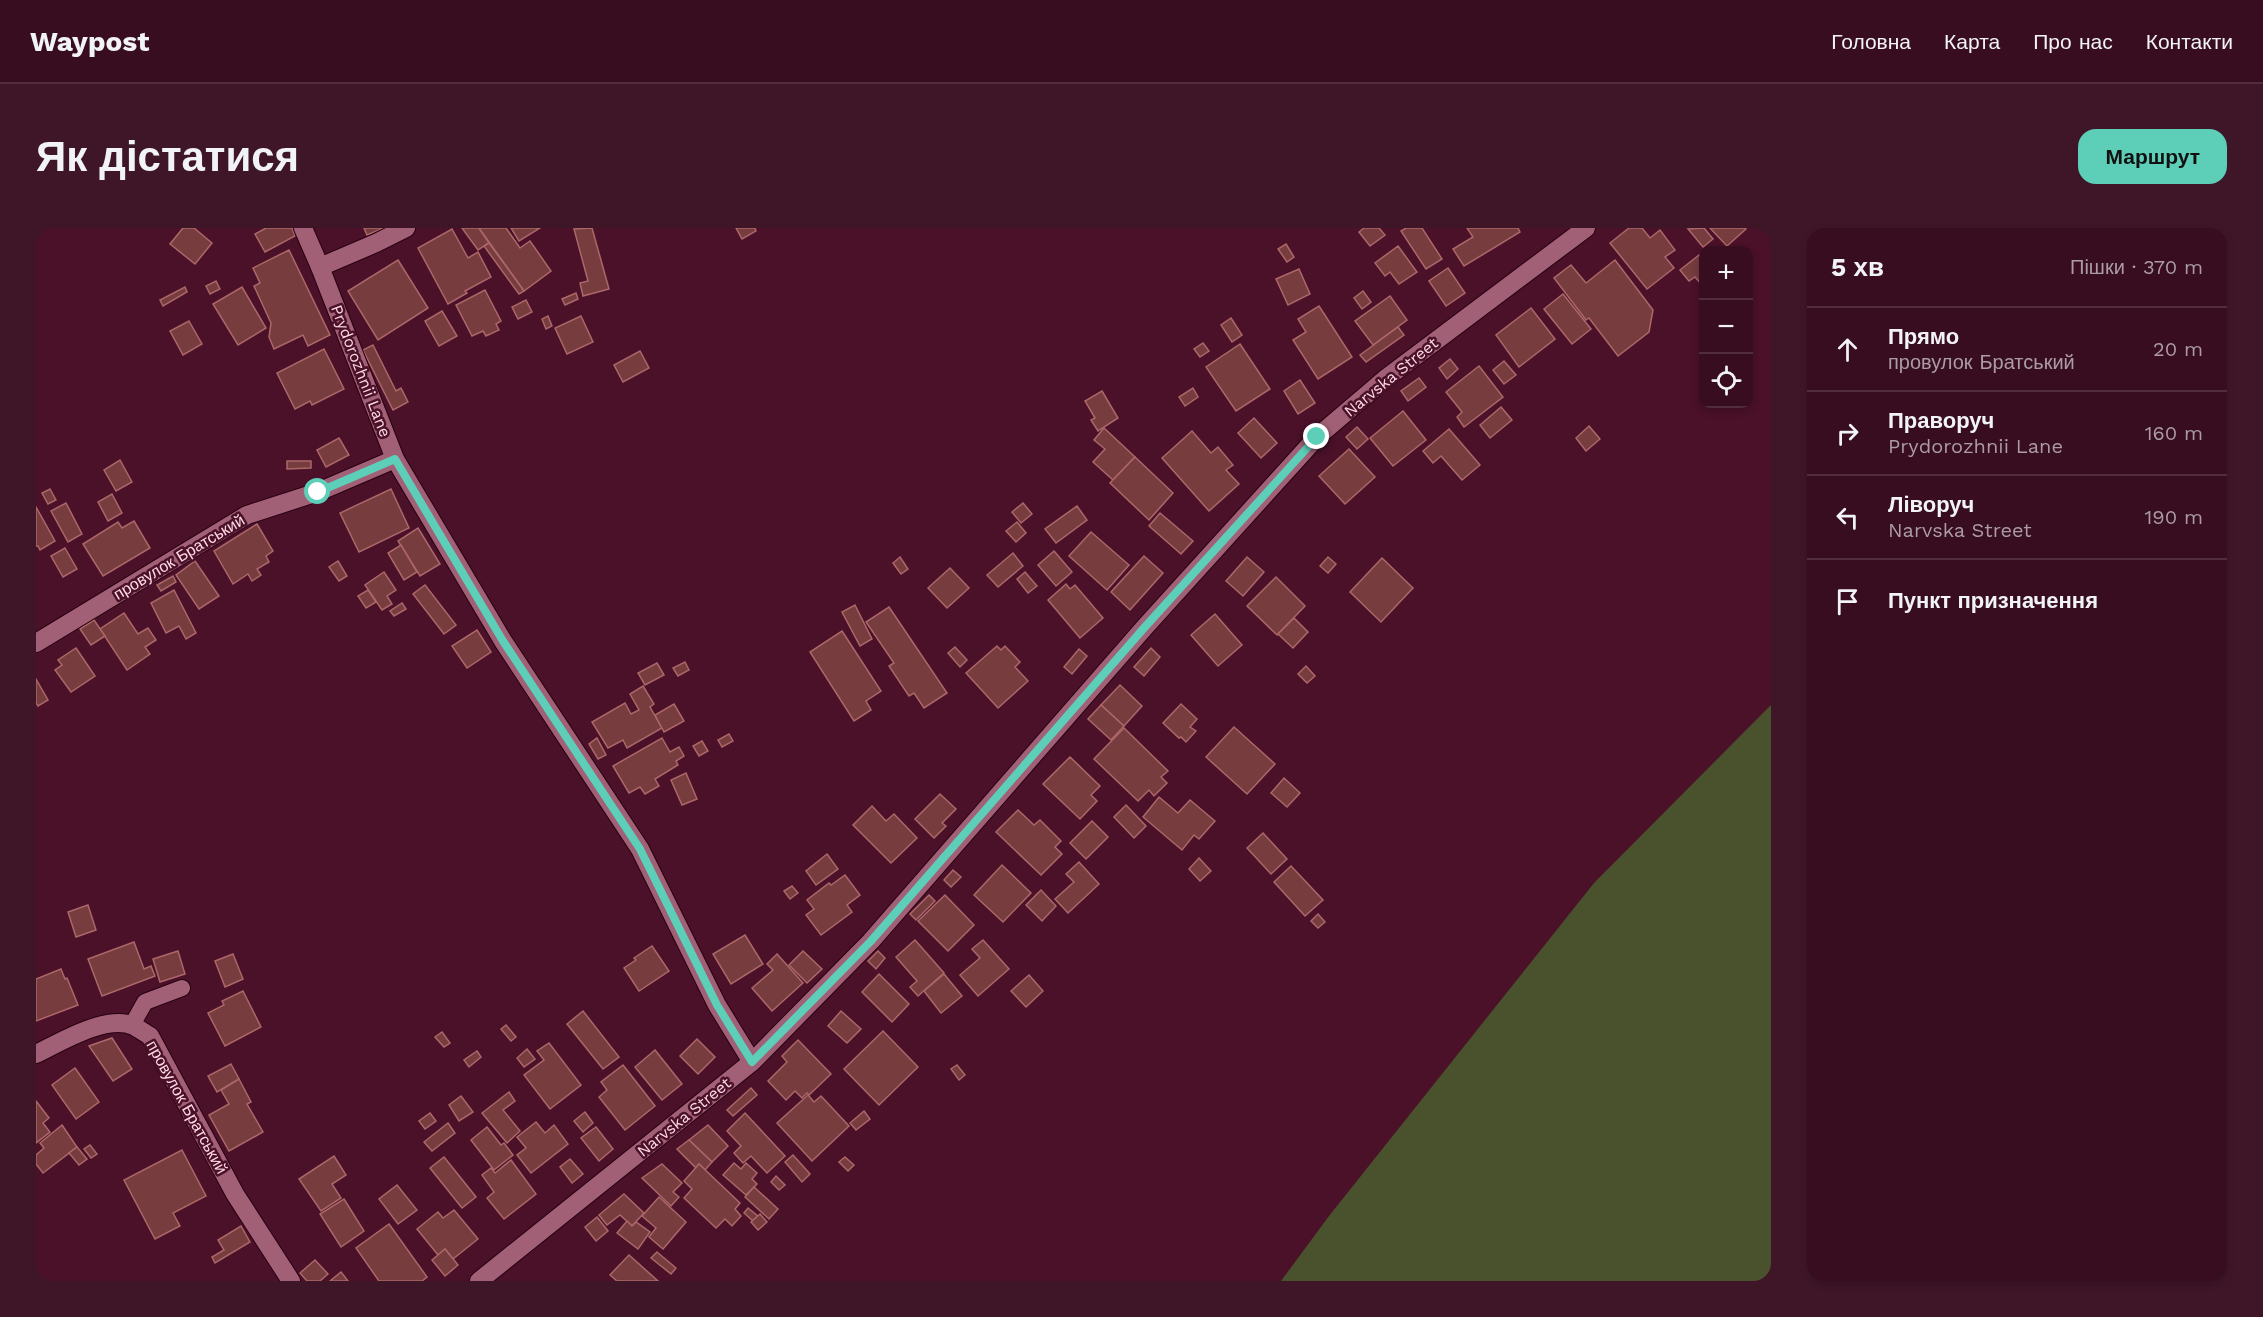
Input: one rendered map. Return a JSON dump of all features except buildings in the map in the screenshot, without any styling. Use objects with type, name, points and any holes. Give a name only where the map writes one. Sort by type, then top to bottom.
[{"type":"street","name":"Prydorozhnii Lane","points":[[303,228],[395,459],[503,641],[640,849],[717,1005],[752,1062]]},
{"type":"street","points":[[320,267],[405,228]]},
{"type":"street","name":"Narvska Street","points":[[480,1281],[752,1062],[871,941],[1144,628],[1317,437],[1385,379],[1586,228]]},
{"type":"street","name":"провулок Братський","points":[[36,643],[247,515],[318,492],[395,459]]},
{"type":"street","name":"провулок Братський","points":[[36,1054],[98,1025],[115,1023],[132,1025],[150,1036],[235,1194],[291,1281]]},
{"type":"lane","points":[[132,1025],[145,1002],[182,988]]},
{"type":"green space","points":[[1771,705],[1771,1281],[1281,1281],[1329,1216],[1594,883]]},
{"type":"route","points":[[318,492],[395,459],[503,641],[640,849],[717,1005],[752,1062],[871,941],[1144,628],[1317,437]]}]
